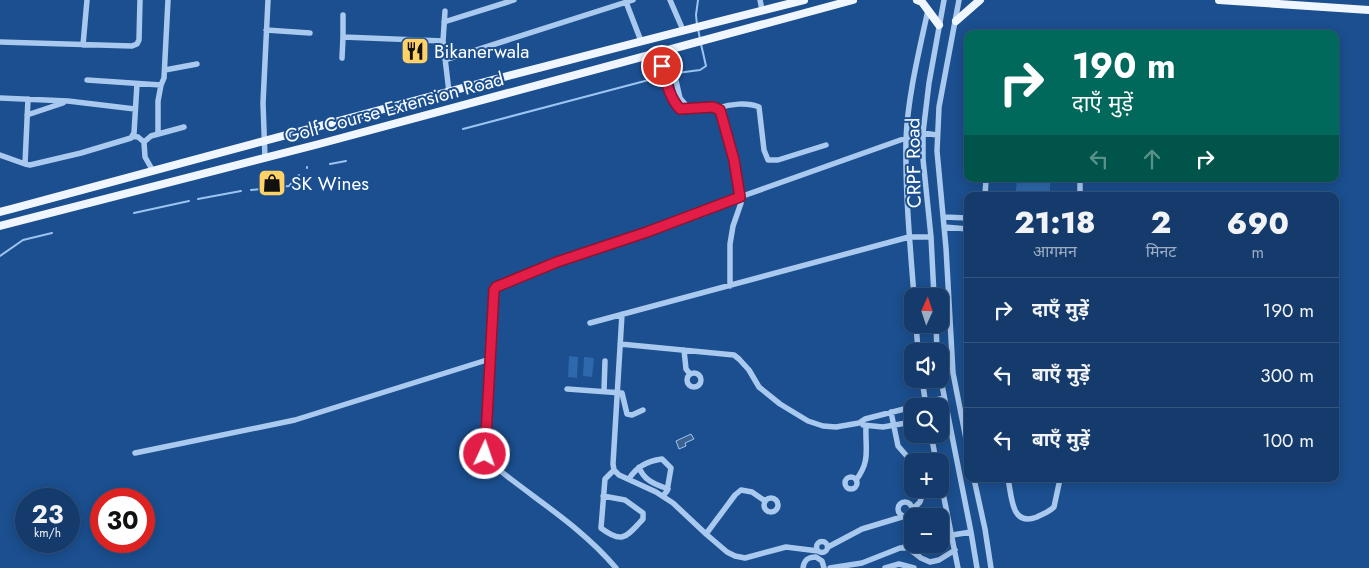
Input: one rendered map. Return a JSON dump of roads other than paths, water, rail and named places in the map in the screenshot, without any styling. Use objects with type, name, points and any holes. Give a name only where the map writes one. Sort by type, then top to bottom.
[{"type":"main road","name":"Golf Course Extension Road","points":[[0,212],[641,41],[804,0]]},
{"type":"main road","name":"Golf Course Extension Road","points":[[0,226],[265,158],[853,0]]},
{"type":"main road","points":[[917,0],[922,2],[939,25]]},
{"type":"main road","points":[[956,21],[980,0]]},
{"type":"main road","points":[[1219,0],[1369,10]]},
{"type":"main road","points":[[789,4],[794,16]]},
{"type":"street","points":[[83,45],[87,0]]},
{"type":"street","points":[[0,42],[132,46],[137,44],[139,40],[140,0]]},
{"type":"street","points":[[158,134],[160,125],[158,102],[165,70],[168,0]]},
{"type":"street","points":[[265,158],[268,0]]},
{"type":"street","points":[[444,22],[514,0]]},
{"type":"street","points":[[445,60],[633,0]]},
{"type":"street","points":[[670,0],[683,30]]},
{"type":"street","points":[[760,0],[762,10]]},
{"type":"street","name":"CRPF Road","points":[[934,288],[931,237],[923,159],[923,133],[929,83],[944,0]]},
{"type":"street","points":[[959,0],[939,107],[937,169],[944,227],[952,356],[964,412]]},
{"type":"street","points":[[626,2],[641,41]]},
{"type":"street","points":[[446,10],[443,41],[449,92]]},
{"type":"street","points":[[913,288],[909,237],[906,138],[913,82],[928,10]]},
{"type":"street","points":[[342,58],[343,16]]},
{"type":"street","points":[[266,30],[310,33]]},
{"type":"street","points":[[343,37],[443,41]]},
{"type":"street","points":[[669,50],[677,88],[680,98],[685,104],[685,109]]},
{"type":"street","points":[[659,53],[670,94],[674,103],[680,109],[718,108],[732,105],[759,107],[764,150],[768,160],[778,160],[826,145]]},
{"type":"street","points":[[165,70],[197,64]]},
{"type":"street","points":[[87,80],[161,85]]},
{"type":"street","points":[[132,136],[134,133],[137,84]]},
{"type":"street","points":[[0,98],[68,101],[135,110]]},
{"type":"street","points":[[25,164],[28,99]]},
{"type":"street","points":[[27,115],[68,101]]},
{"type":"street","points":[[718,108],[734,160],[740,197],[740,209],[733,226],[730,244],[730,286]]},
{"type":"street","points":[[144,142],[151,136],[184,127]]},
{"type":"street","points":[[616,568],[598,547],[488,461],[485,454],[494,290],[496,287],[557,262],[647,232],[906,138],[923,133],[937,135]]},
{"type":"street","points":[[0,155],[30,165],[52,161],[132,136],[138,137],[144,142],[145,157],[153,171]]},
{"type":"street","points":[[942,217],[964,218]]},
{"type":"street","points":[[944,227],[964,229]]},
{"type":"street","points":[[590,323],[909,237],[931,237]]},
{"type":"street","points":[[622,314],[613,464],[614,470],[619,475],[663,496],[727,552],[740,558],[786,547],[822,553],[828,547],[862,529],[904,516]]},
{"type":"street","points":[[620,344],[734,355],[749,370],[759,387],[792,412],[815,424],[836,427],[859,423],[865,419],[904,408]]},
{"type":"street","points":[[684,350],[686,369],[690,374]]},
{"type":"street","points":[[136,453],[295,420],[490,359]]},
{"type":"street","points":[[604,391],[605,361]]},
{"type":"street","points":[[942,388],[944,398]]},
{"type":"street","points":[[567,389],[622,393],[627,414],[632,415],[643,410]]},
{"type":"street","points":[[891,412],[898,446],[904,453]]},
{"type":"street","points":[[859,423],[866,426],[893,426],[904,424]]},
{"type":"street","points":[[949,424],[970,524],[977,568]]},
{"type":"street","points":[[856,480],[864,471],[867,462],[866,426]]},
{"type":"street","points":[[628,479],[638,467],[662,459],[671,468],[668,489],[663,496]]},
{"type":"street","points":[[638,467],[644,478],[668,489]]},
{"type":"street","points":[[603,496],[625,500],[643,513],[643,519],[627,536],[623,538],[612,537],[601,528],[603,496],[605,479],[614,470]]},
{"type":"street","points":[[975,482],[991,568]]},
{"type":"street","points":[[1009,482],[1015,511],[1021,518],[1027,520],[1043,514],[1054,507],[1059,482]]},
{"type":"street","points":[[706,534],[735,495],[741,490],[752,492],[765,501]]},
{"type":"street","points":[[914,508],[921,498]]},
{"type":"street","points":[[944,498],[958,568]]},
{"type":"street","points":[[904,515],[899,512],[901,504],[908,503],[912,508]]},
{"type":"street","points":[[970,524],[983,521]]},
{"type":"street","points":[[949,535],[971,532]]},
{"type":"street","points":[[818,551],[817,546],[820,542],[825,542],[828,547]]},
{"type":"street","points":[[830,568],[862,563],[904,547]]},
{"type":"street","points":[[915,553],[925,561],[930,562],[939,560],[955,550]]},
{"type":"street","points":[[804,568],[805,561],[816,556],[822,561],[824,568]]},
{"type":"street","points":[[885,568],[899,564],[914,568]]},
{"type":"waterway","points":[[697,25],[698,0]]},
{"type":"waterway","points":[[698,29],[700,39]]},
{"type":"waterway","points":[[677,73],[700,70],[706,66],[701,44]]},
{"type":"waterway","points":[[463,129],[660,77]]},
{"type":"waterway","points":[[330,164],[346,161]]},
{"type":"waterway","points":[[251,190],[289,186],[299,175]]},
{"type":"waterway","points":[[198,199],[241,191]]},
{"type":"waterway","points":[[134,213],[189,201]]},
{"type":"waterway","points":[[0,256],[23,240],[52,233]]},
{"type":"place","name":"Bikanerwala","points":[[415,51]]},
{"type":"place","name":"SK Wines","points":[[272,183]]}]
